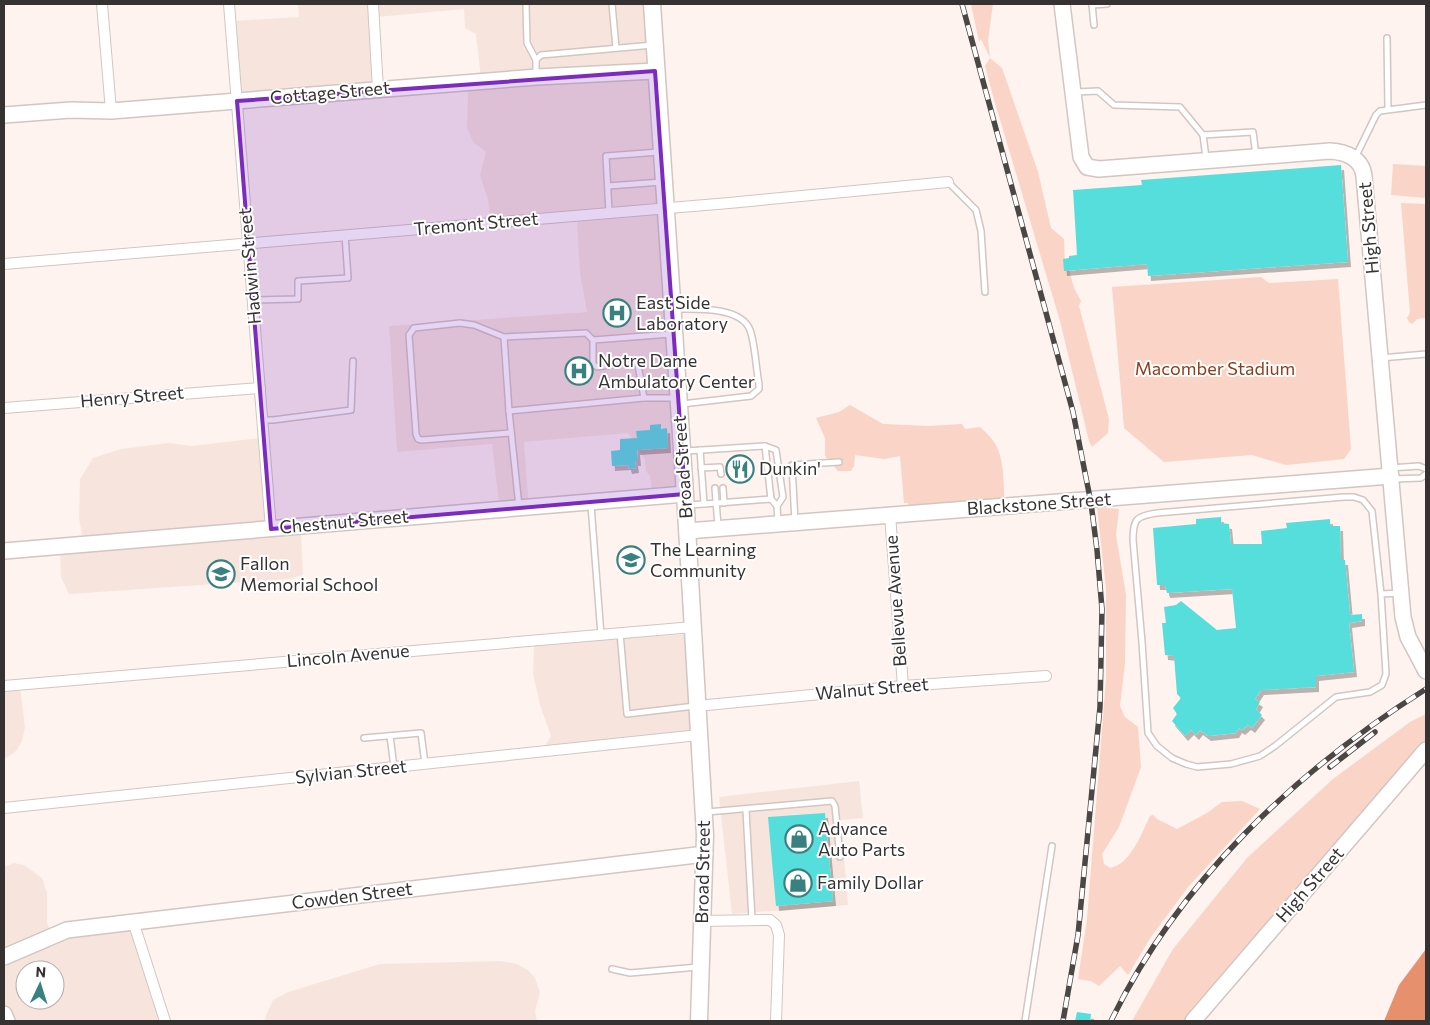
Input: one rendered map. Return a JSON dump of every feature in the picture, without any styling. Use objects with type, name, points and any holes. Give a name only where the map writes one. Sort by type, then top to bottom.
[{"type":"main road","name":"Broad Street","points":[[652,4],[704,813],[705,854],[699,1021]]},
{"type":"street","points":[[102,4],[111,110]]},
{"type":"street","name":"Hadwin Street","points":[[230,4],[271,529]]},
{"type":"street","points":[[373,4],[378,89]]},
{"type":"street","name":"High Street","points":[[1062,4],[1081,157],[1087,167],[1099,169],[1330,151],[1347,154],[1361,164],[1364,176],[1401,593],[1406,631],[1426,671]]},
{"type":"street","name":"Cottage Street","points":[[4,115],[71,110],[111,110],[536,77],[655,71]]},
{"type":"street","name":"Tremont Street","points":[[4,264],[948,182]]},
{"type":"street","name":"Henry Street","points":[[4,408],[260,388]]},
{"type":"street","name":"Blackstone Street","points":[[687,531],[1163,495],[1390,474]]},
{"type":"street","name":"Chestnut Street","points":[[4,551],[519,507],[591,502],[685,500]]},
{"type":"street","name":"Bellevue Avenue","points":[[890,515],[903,686]]},
{"type":"street","name":"Lincoln Avenue","points":[[4,686],[693,627]]},
{"type":"street","name":"Walnut Street","points":[[697,706],[903,686],[1046,676]]},
{"type":"street","name":"Sylvian Street","points":[[4,808],[699,735]]},
{"type":"street","name":"High Street","points":[[1193,1021],[1426,750]]},
{"type":"street","name":"Cowden Street","points":[[4,957],[67,930],[705,854]]},
{"type":"street","points":[[703,921],[770,920],[776,925],[779,935],[776,1021]]},
{"type":"street","points":[[133,921],[165,1021]]},
{"type":"street","points":[[4,1014],[7,1021]]},
{"type":"lane","points":[[526,4],[527,43],[536,60],[536,77]]},
{"type":"lane","points":[[612,4],[616,48]]},
{"type":"lane","points":[[1094,25],[1092,4],[1107,4]]},
{"type":"lane","points":[[1387,38],[1388,109]]},
{"type":"lane","points":[[536,60],[541,55],[654,45]]},
{"type":"lane","points":[[1073,92],[1098,91],[1114,105],[1180,107],[1203,135],[1206,160]]},
{"type":"lane","points":[[1355,158],[1376,115],[1380,111],[1426,105]]},
{"type":"lane","points":[[1203,135],[1253,132],[1256,156]]},
{"type":"lane","points":[[609,212],[606,156],[661,152]]},
{"type":"lane","points":[[608,186],[663,182]]},
{"type":"lane","points":[[948,182],[976,210],[981,230],[985,292]]},
{"type":"lane","points":[[253,300],[298,299],[298,281],[348,278],[345,234]]},
{"type":"lane","points":[[509,410],[644,398],[679,401],[751,396],[759,389],[750,328],[742,320],[720,310],[672,308]]},
{"type":"lane","points":[[511,433],[418,439],[416,434],[409,335],[414,328],[460,323],[474,325],[504,337],[586,333],[592,340],[593,364],[597,367],[634,361],[638,365],[644,398]]},
{"type":"lane","points":[[592,340],[674,334]]},
{"type":"lane","points":[[504,337],[519,507]]},
{"type":"lane","points":[[1380,358],[1426,354]]},
{"type":"lane","points":[[263,420],[351,410],[353,361]]},
{"type":"lane","points":[[682,452],[765,446],[776,450],[783,498],[777,506]]},
{"type":"lane","points":[[765,446],[771,499],[777,506],[778,524]]},
{"type":"lane","points":[[700,450],[704,504]]},
{"type":"lane","points":[[796,523],[792,465],[839,462]]},
{"type":"lane","points":[[1390,474],[1419,466],[1426,469]]},
{"type":"lane","points":[[713,467],[713,474]]},
{"type":"lane","points":[[701,468],[720,467],[721,474]]},
{"type":"lane","points":[[1390,474],[1421,478],[1426,474]]},
{"type":"lane","points":[[715,488],[718,529]]},
{"type":"lane","points":[[723,488],[724,503]]},
{"type":"lane","points":[[1344,497],[1359,498],[1372,511],[1381,594],[1386,674],[1384,682],[1379,688],[1370,692],[1336,697],[1267,752],[1260,756],[1231,764],[1197,767],[1186,764],[1163,752],[1148,733],[1133,540],[1134,524],[1139,517],[1157,513],[1281,502],[1344,497]]},
{"type":"lane","points":[[685,500],[704,504],[771,499]]},
{"type":"lane","points":[[591,502],[601,635]]},
{"type":"lane","points":[[1381,594],[1401,593]]},
{"type":"lane","points":[[620,633],[628,714],[697,706]]},
{"type":"lane","points":[[364,738],[421,733],[425,764]]},
{"type":"lane","points":[[390,736],[394,767]]},
{"type":"lane","points":[[704,813],[832,801],[835,806],[840,857]]},
{"type":"lane","points":[[746,810],[752,920]]},
{"type":"lane","points":[[1025,1021],[1052,846]]},
{"type":"lane","points":[[612,969],[630,973],[701,966]]},
{"type":"highlighted area","points":[[655,71],[685,494],[271,529],[237,101]]},
{"type":"shaded area","points":[[298,4],[647,4],[684,497],[653,499],[650,476],[646,471],[645,460],[628,433],[524,442],[529,510],[500,512],[492,444],[397,451],[389,326],[587,312],[580,273],[577,222],[569,221],[491,228],[488,200],[480,175],[486,152],[473,142],[467,127],[468,91],[482,88],[476,34],[465,28],[464,9],[377,17],[379,94],[239,107],[233,21],[299,17]]},
{"type":"shaded area","points":[[261,438],[270,529],[301,532],[303,575],[289,579],[69,594],[61,577],[60,550],[84,545],[79,518],[80,479],[93,458],[121,449],[169,443],[192,446]]},
{"type":"shaded area","points":[[691,634],[698,737],[539,756],[551,736],[540,705],[533,674],[534,646],[541,643]]},
{"type":"shaded area","points":[[4,687],[20,687],[25,727],[22,741],[16,751],[4,759]]},
{"type":"shaded area","points":[[859,781],[863,818],[841,820],[848,905],[732,914],[719,797]]},
{"type":"shaded area","points":[[14,863],[24,865],[42,878],[47,893],[47,923],[53,938],[131,929],[164,1021],[8,1021],[4,1012],[4,867]]},
{"type":"shaded area","points":[[1426,949],[1426,1021],[1384,1021],[1399,985]]},
{"type":"shaded area","points":[[501,961],[517,964],[528,970],[535,978],[540,992],[535,1011],[537,1021],[265,1021],[273,1000],[288,992],[380,964]]},
{"type":"green space","points":[[971,4],[993,4],[988,41],[990,58],[981,39],[979,42]]},
{"type":"green space","points":[[990,58],[1002,68],[1038,172],[1051,228],[1064,239],[1065,268],[1069,270],[1074,288],[1081,301],[1079,306],[1109,419],[1108,433],[1092,447],[1060,321],[985,66]]},
{"type":"green space","points":[[1393,164],[1426,166],[1426,198],[1391,195]]},
{"type":"green space","points":[[1401,203],[1426,204],[1426,318],[1417,319],[1412,324],[1407,318],[1410,313]]},
{"type":"green space","name":"Macomber Stadium","points":[[1261,277],[1269,283],[1338,279],[1351,449],[1344,459],[1286,465],[1252,455],[1164,462],[1124,428],[1112,287]]},
{"type":"green space","points":[[850,405],[883,424],[929,426],[962,424],[965,429],[980,427],[998,449],[1003,474],[1005,509],[913,517],[908,503],[904,503],[900,456],[884,459],[855,455],[854,466],[851,471],[838,471],[825,456],[825,438],[816,418],[839,412]]},
{"type":"green space","points":[[1097,507],[1119,509],[1116,535],[1126,595],[1125,663],[1120,706],[1125,717],[1138,727],[1141,767],[1119,827],[1102,854],[1104,864],[1110,868],[1124,861],[1139,839],[1150,816],[1153,815],[1177,829],[1207,813],[1222,802],[1242,801],[1260,809],[1188,887],[1151,937],[1128,975],[1120,966],[1099,986],[1091,981],[1078,979],[1087,919],[1106,679],[1106,589]]},
{"type":"green space","points":[[1426,714],[1426,756],[1199,1021],[1132,1021],[1173,949],[1247,858],[1333,779],[1410,722]]},
{"type":"building","points":[[1341,165],[1348,262],[1148,276],[1147,264],[1064,271],[1063,259],[1077,255],[1073,190],[1142,185],[1141,180]]},
{"type":"building","points":[[661,424],[661,429],[667,428],[668,448],[637,450],[638,461],[635,461],[636,468],[629,469],[628,465],[612,466],[611,451],[620,450],[620,439],[637,438],[636,431],[650,430],[650,425]]},
{"type":"building","points":[[1221,517],[1221,523],[1229,524],[1231,544],[1262,544],[1261,531],[1287,528],[1286,523],[1330,519],[1330,526],[1340,526],[1341,560],[1345,560],[1350,615],[1362,614],[1362,621],[1349,623],[1354,672],[1316,676],[1316,687],[1261,690],[1255,699],[1260,702],[1256,709],[1262,715],[1252,728],[1248,725],[1242,730],[1239,728],[1236,733],[1208,736],[1200,730],[1196,735],[1191,730],[1185,736],[1172,721],[1177,714],[1173,708],[1181,698],[1177,694],[1174,656],[1165,655],[1162,623],[1166,623],[1164,607],[1176,605],[1181,601],[1217,630],[1236,628],[1232,589],[1167,593],[1165,585],[1157,585],[1153,528],[1196,524],[1196,519]]},
{"type":"building","points":[[825,813],[833,901],[776,906],[768,817]]},
{"type":"building","points":[[1077,1012],[1091,1014],[1090,1021],[1075,1021]]},
{"type":"railway","points":[[962,4],[1073,412],[1091,503],[1097,550],[1102,609],[1100,707],[1078,935],[1063,1021]]},
{"type":"railway","points":[[1111,1021],[1139,970],[1171,922],[1206,876],[1245,833],[1287,793],[1331,756],[1378,721],[1426,689]]},
{"type":"railway","points":[[1330,767],[1375,732]]},
{"type":"place","name":"East Side Laboratory","points":[[617,313]]},
{"type":"place","name":"Notre Dame Ambulatory Center","points":[[579,371]]},
{"type":"place","name":"Dunkin'","points":[[740,469]]},
{"type":"place","name":"The Learning Community","points":[[631,560]]},
{"type":"place","name":"Fallon Memorial School","points":[[221,574]]},
{"type":"place","name":"Advance Auto Parts","points":[[799,839]]},
{"type":"place","name":"Family Dollar","points":[[798,883]]}]
